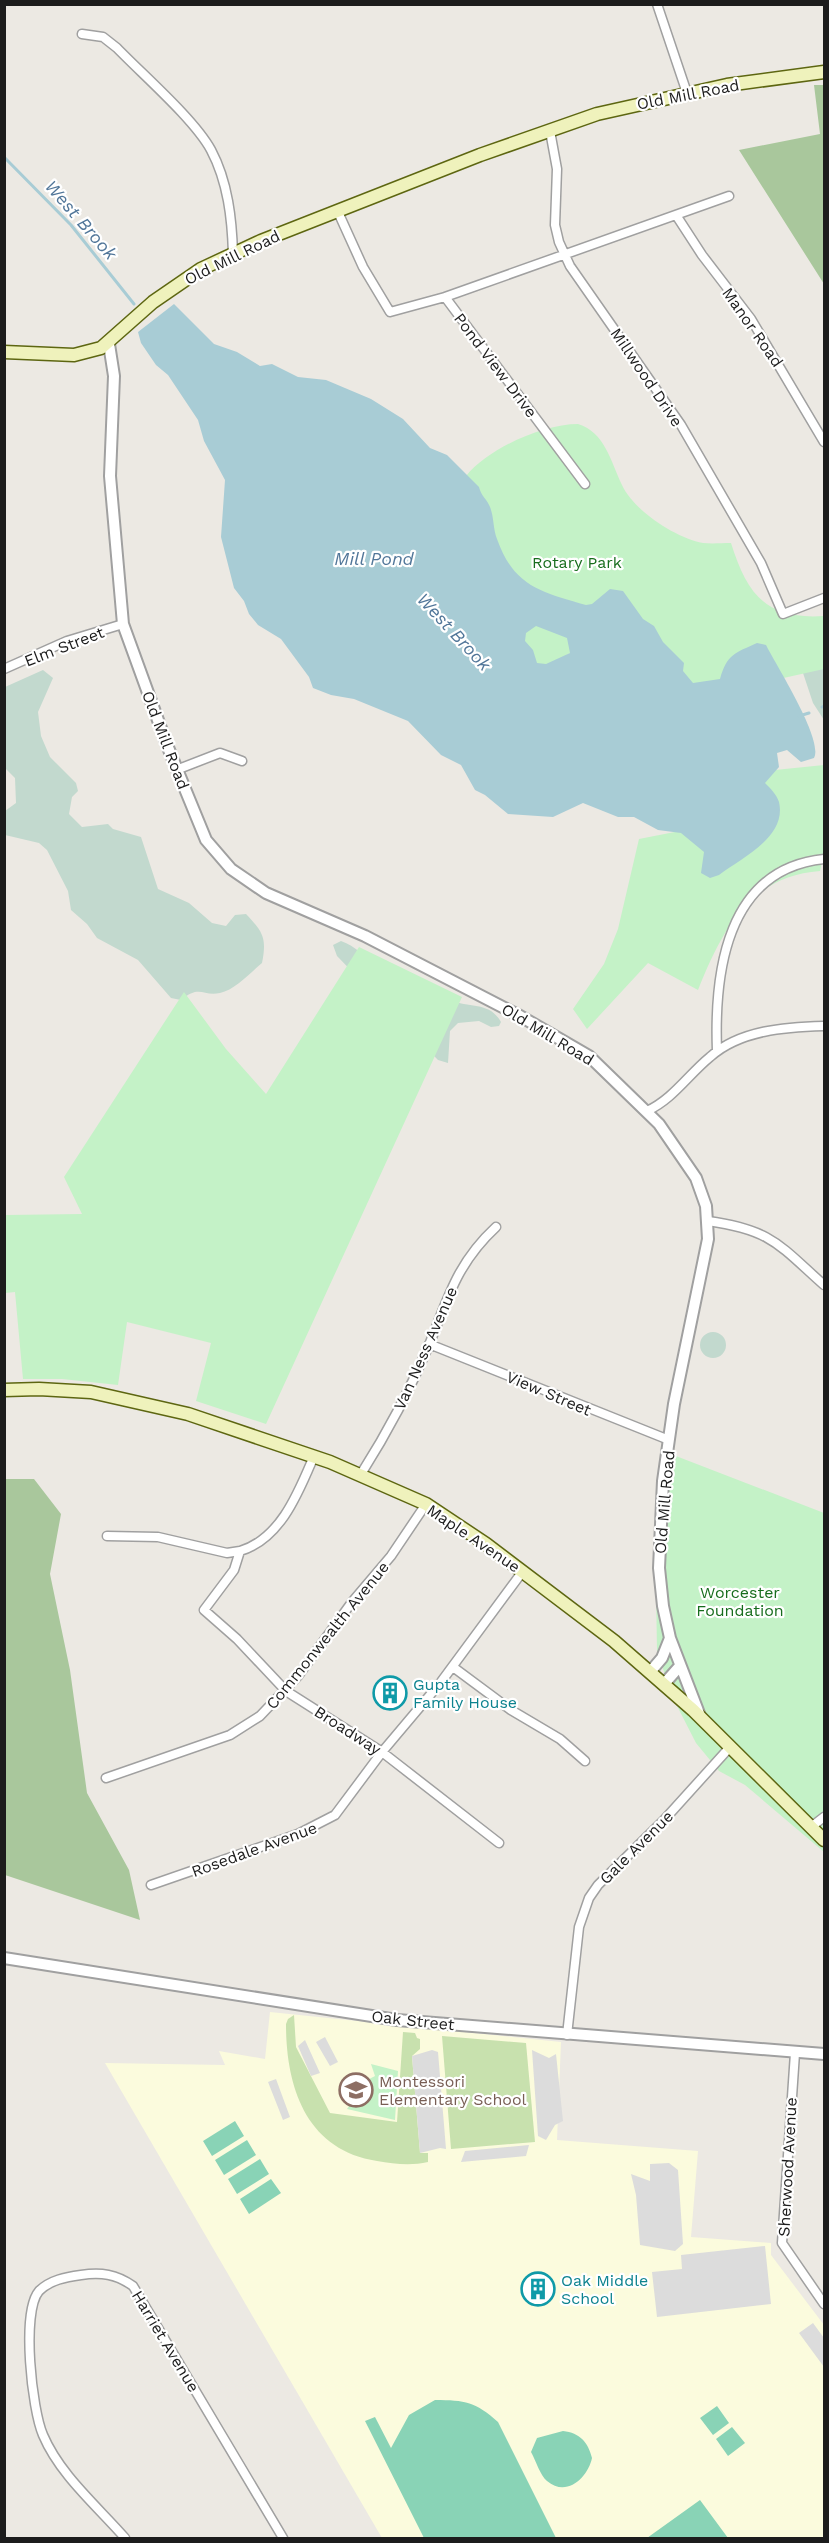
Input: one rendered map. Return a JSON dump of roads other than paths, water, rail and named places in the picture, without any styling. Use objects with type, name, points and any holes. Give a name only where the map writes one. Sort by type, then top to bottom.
[{"type":"main road","name":"Old Mill Road","points":[[109,344],[128,323],[168,290],[201,269],[480,155],[597,114],[687,93],[765,79],[825,72]]},
{"type":"main road","points":[[4,352],[74,355],[93,351],[109,344]]},
{"type":"main road","name":"Maple Avenue","points":[[4,1390],[74,1390],[125,1398],[203,1418],[361,1474],[426,1504],[523,1571],[650,1672],[825,1840]]},
{"type":"street","points":[[657,4],[687,93]]},
{"type":"street","points":[[82,34],[103,37],[117,48],[199,132],[220,171],[232,224],[233,254]]},
{"type":"street","name":"Millwood Drive","points":[[550,131],[557,169],[555,225],[564,254],[577,278],[681,425],[761,562],[783,614],[825,598]]},
{"type":"street","points":[[445,297],[729,196]]},
{"type":"street","name":"Pond View Drive","points":[[338,212],[363,267],[390,312],[445,297],[585,484]]},
{"type":"street","name":"Manor Road","points":[[676,215],[756,326],[825,442]]},
{"type":"street","name":"Old Mill Road","points":[[109,344],[114,376],[110,476],[123,624],[177,770],[206,840],[222,860],[242,878],[280,900],[365,936],[577,1048],[599,1065],[647,1111],[693,1171],[702,1192],[708,1221],[706,1250],[677,1386],[669,1440],[660,1516],[659,1568],[662,1603],[670,1638],[700,1718]]},
{"type":"street","name":"Elm Street","points":[[4,669],[68,641],[123,624]]},
{"type":"street","points":[[177,770],[220,753],[242,761]]},
{"type":"street","points":[[717,1051],[716,1013],[720,974],[739,916],[755,892],[777,872],[805,861],[825,859]]},
{"type":"street","points":[[647,1111],[663,1104],[717,1051],[736,1040],[772,1030],[825,1026]]},
{"type":"street","points":[[708,1221],[745,1227],[769,1237],[791,1253],[825,1285]]},
{"type":"street","name":"Van Ness Avenue","points":[[361,1474],[386,1434],[429,1344],[456,1277],[477,1246],[496,1227]]},
{"type":"street","name":"View Street","points":[[429,1344],[629,1426],[669,1440]]},
{"type":"street","points":[[107,1536],[146,1535],[227,1552],[240,1551],[260,1541],[280,1521],[298,1493],[314,1456]]},
{"type":"street","name":"Commonwealth Avenue","points":[[106,1778],[241,1730],[270,1708],[286,1691],[352,1602],[391,1556],[426,1504]]},
{"type":"street","name":"Broadway","points":[[240,1551],[234,1570],[204,1610],[237,1639],[286,1691],[382,1752],[499,1843]]},
{"type":"street","name":"Rosedale Avenue","points":[[151,1885],[243,1855],[327,1821],[345,1804],[382,1752],[453,1666],[523,1571]]},
{"type":"street","points":[[650,1672],[662,1658],[670,1638]]},
{"type":"street","points":[[453,1666],[511,1710],[560,1739],[585,1761]]},
{"type":"street","points":[[664,1684],[679,1667]]},
{"type":"street","name":"Gale Avenue","points":[[567,2035],[579,1927],[589,1898],[598,1884],[664,1820],[730,1747]]},
{"type":"street","points":[[811,1827],[825,1817]]},
{"type":"street","name":"Oak Street","points":[[4,1958],[389,2019],[825,2055]]},
{"type":"street","name":"Sherwood Avenue","points":[[795,2053],[782,2244],[825,2304]]},
{"type":"street","name":"Harriet Avenue","points":[[125,2538],[57,2461],[40,2427],[33,2384],[30,2312],[39,2291],[57,2280],[107,2274],[121,2278],[133,2286],[283,2538]]},
{"type":"water","name":"Mill Pond","points":[[174,304],[214,344],[237,352],[260,366],[272,364],[298,377],[326,380],[371,399],[403,419],[430,448],[447,455],[479,487],[490,507],[496,535],[504,555],[521,578],[543,591],[586,605],[592,604],[610,589],[623,591],[643,619],[654,626],[663,642],[684,663],[683,671],[693,683],[720,679],[726,664],[733,655],[757,643],[766,645],[806,720],[815,749],[814,758],[801,762],[787,750],[777,753],[779,767],[765,783],[779,802],[780,814],[770,836],[751,853],[719,875],[710,878],[701,873],[704,852],[681,833],[658,830],[634,817],[618,817],[583,803],[553,817],[508,814],[485,795],[475,790],[461,765],[441,755],[408,721],[354,699],[331,695],[313,688],[309,677],[281,639],[258,625],[234,588],[221,537],[225,480],[204,441],[198,420],[168,375],[156,365],[141,343],[138,332]],"holes":[[[536,626],[567,638],[570,653],[546,664],[537,663],[533,650],[525,641],[526,633]]]},
{"type":"waterway","name":"West Brook","points":[[4,157],[71,225],[134,304]]},
{"type":"waterway","name":"West Brook","points":[[799,716],[809,713]]},
{"type":"place","name":"Gupta Family House","points":[[390,1693]]},
{"type":"place","name":"Montessori Elementary School","points":[[356,2090]]},
{"type":"place","name":"Oak Middle School","points":[[538,2289]]},
{"type":"park label","name":"Rotary Park","points":[[577,562]]},
{"type":"park label","name":"Worcester Foundation","points":[[740,1601]]}]
